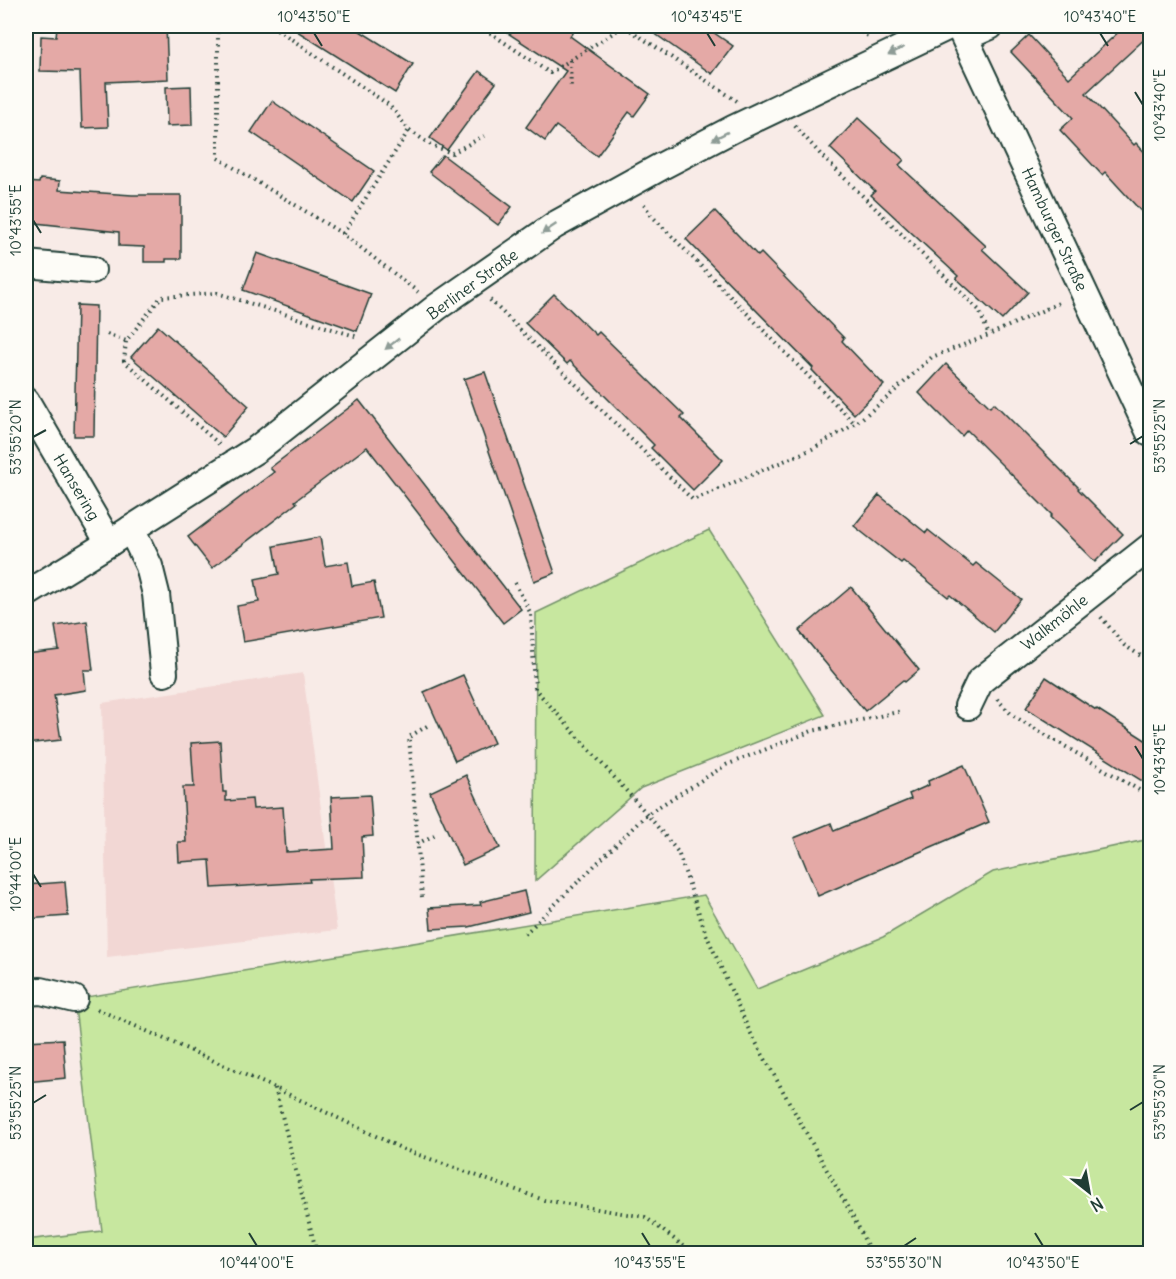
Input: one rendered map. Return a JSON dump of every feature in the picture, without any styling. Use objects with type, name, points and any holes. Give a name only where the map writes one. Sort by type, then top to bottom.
[{"type":"street","name":"Berliner Straße","points":[[26,594],[257,448],[437,307],[555,225],[662,166],[769,112],[957,29],[990,26]]},
{"type":"street","name":"Hamburger Straße","points":[[957,29],[1150,433]]},
{"type":"street","points":[[26,264],[92,270]]},
{"type":"street","name":"Hansering","points":[[26,401],[109,543]]},
{"type":"street","points":[[131,529],[148,566],[156,594],[164,673]]},
{"type":"street","name":"Walkmöhle","points":[[968,706],[980,681],[1150,547]]},
{"type":"street","points":[[26,992],[40,991],[74,999]]},
{"type":"path","points":[[218,26],[218,158],[343,234],[437,307]]},
{"type":"path","points":[[272,26],[389,105],[409,130],[431,145],[452,153],[484,136]]},
{"type":"path","points":[[480,26],[550,73],[624,26],[769,112],[822,156],[979,310],[989,336]]},
{"type":"path","points":[[570,60],[571,90]]},
{"type":"path","points":[[343,234],[409,130]]},
{"type":"path","points":[[630,184],[651,214],[855,424]]},
{"type":"path","points":[[473,282],[693,500],[812,449],[855,424],[932,357],[989,336],[1084,291]]},
{"type":"path","points":[[237,461],[124,361],[126,341],[161,297],[217,293],[388,347]]},
{"type":"path","points":[[107,334],[126,341]]},
{"type":"path","points":[[515,583],[531,614],[534,689],[647,814],[678,852],[706,934],[749,1030],[858,1226],[871,1254]]},
{"type":"path","points":[[1085,598],[1124,645],[1150,662]]},
{"type":"path","points":[[980,681],[1012,715],[1139,790]]},
{"type":"path","points":[[525,934],[647,814],[726,765],[812,731],[902,711]]},
{"type":"path","points":[[422,897],[409,737],[427,726]]},
{"type":"path","points":[[417,844],[438,833]]},
{"type":"path","points":[[74,999],[275,1088],[405,1150],[544,1200],[645,1217],[694,1254]]},
{"type":"path","points":[[275,1088],[316,1254]]},
{"type":"shaded area","points":[[303,673],[337,930],[107,957],[102,703]]},
{"type":"green space","points":[[709,530],[825,715],[641,788],[535,881],[536,613]]},
{"type":"green space","points":[[1150,839],[1150,1253],[26,1254],[26,1240],[102,1231],[74,999],[704,895],[757,989],[883,937],[993,872]]},
{"type":"building","points":[[57,26],[166,26],[168,79],[106,82],[108,127],[82,128],[80,72],[40,71],[41,36],[56,37]]},
{"type":"building","points":[[289,26],[352,26],[413,64],[395,93]]},
{"type":"building","points":[[497,26],[577,26],[570,36],[650,94],[634,116],[629,112],[597,156],[556,126],[545,141],[526,127],[566,71]]},
{"type":"building","points":[[644,26],[704,26],[733,46],[712,74]]},
{"type":"building","points":[[1125,26],[1150,26],[1150,34],[1086,93],[1134,145],[1136,143],[1150,158],[1150,221],[1105,172],[1102,175],[1060,130],[1073,118],[1011,52],[1029,35],[1069,78]]},
{"type":"building","points":[[479,71],[496,83],[447,150],[430,138]]},
{"type":"building","points":[[191,86],[192,125],[167,126],[166,87]]},
{"type":"building","points":[[272,101],[374,171],[353,202],[251,132]]},
{"type":"building","points":[[858,118],[904,160],[899,165],[986,246],[982,249],[1028,292],[1002,320],[871,195],[875,191],[830,148]]},
{"type":"building","points":[[443,155],[512,207],[498,225],[429,172]]},
{"type":"building","points":[[40,179],[60,181],[59,190],[132,195],[181,195],[181,259],[144,262],[144,247],[119,246],[119,232],[26,222],[26,182],[39,183]]},
{"type":"building","points":[[715,211],[758,256],[761,253],[844,338],[842,341],[884,385],[854,414],[812,370],[813,368],[686,239]]},
{"type":"building","points":[[257,253],[371,294],[357,331],[243,290]]},
{"type":"building","points":[[554,294],[596,335],[599,332],[684,415],[681,418],[723,460],[693,490],[651,448],[654,445],[570,361],[567,364],[525,323]]},
{"type":"building","points":[[77,305],[96,306],[94,436],[74,436]]},
{"type":"building","points":[[158,326],[249,406],[223,437],[131,357]]},
{"type":"building","points":[[946,364],[990,407],[994,403],[1123,534],[1095,562],[1050,517],[1052,515],[967,430],[962,436],[919,393]]},
{"type":"building","points":[[485,372],[555,573],[534,581],[464,379]]},
{"type":"building","points":[[359,400],[521,609],[503,623],[367,447],[212,568],[188,537],[274,472],[270,468]]},
{"type":"building","points":[[879,495],[926,533],[928,530],[973,566],[976,563],[1021,599],[994,632],[950,595],[948,597],[854,526]]},
{"type":"building","points":[[320,537],[325,566],[348,562],[352,586],[374,582],[381,618],[243,642],[237,606],[259,602],[255,579],[279,574],[274,546]]},
{"type":"building","points":[[851,587],[919,670],[865,711],[799,631]]},
{"type":"building","points":[[87,621],[93,670],[84,670],[86,690],[54,695],[61,740],[26,744],[26,654],[59,650],[55,626]]},
{"type":"building","points":[[463,675],[494,743],[455,761],[424,692]]},
{"type":"building","points":[[1046,677],[1150,743],[1150,786],[1026,708]]},
{"type":"building","points":[[220,741],[223,792],[226,792],[226,801],[252,799],[253,809],[283,807],[286,852],[334,849],[331,797],[370,795],[373,836],[362,837],[364,877],[309,879],[310,882],[212,888],[210,860],[179,862],[178,842],[186,842],[183,787],[194,787],[191,743]]},
{"type":"building","points":[[964,765],[989,822],[818,896],[794,838],[831,823],[834,831],[911,799],[909,794],[929,785],[928,781]]},
{"type":"building","points":[[466,775],[500,848],[463,865],[430,792]]},
{"type":"building","points":[[65,882],[68,916],[26,919],[26,885]]},
{"type":"building","points":[[524,891],[529,912],[469,927],[431,929],[429,908],[481,905],[480,902]]},
{"type":"building","points":[[63,1039],[66,1078],[26,1082],[26,1041]]}]
